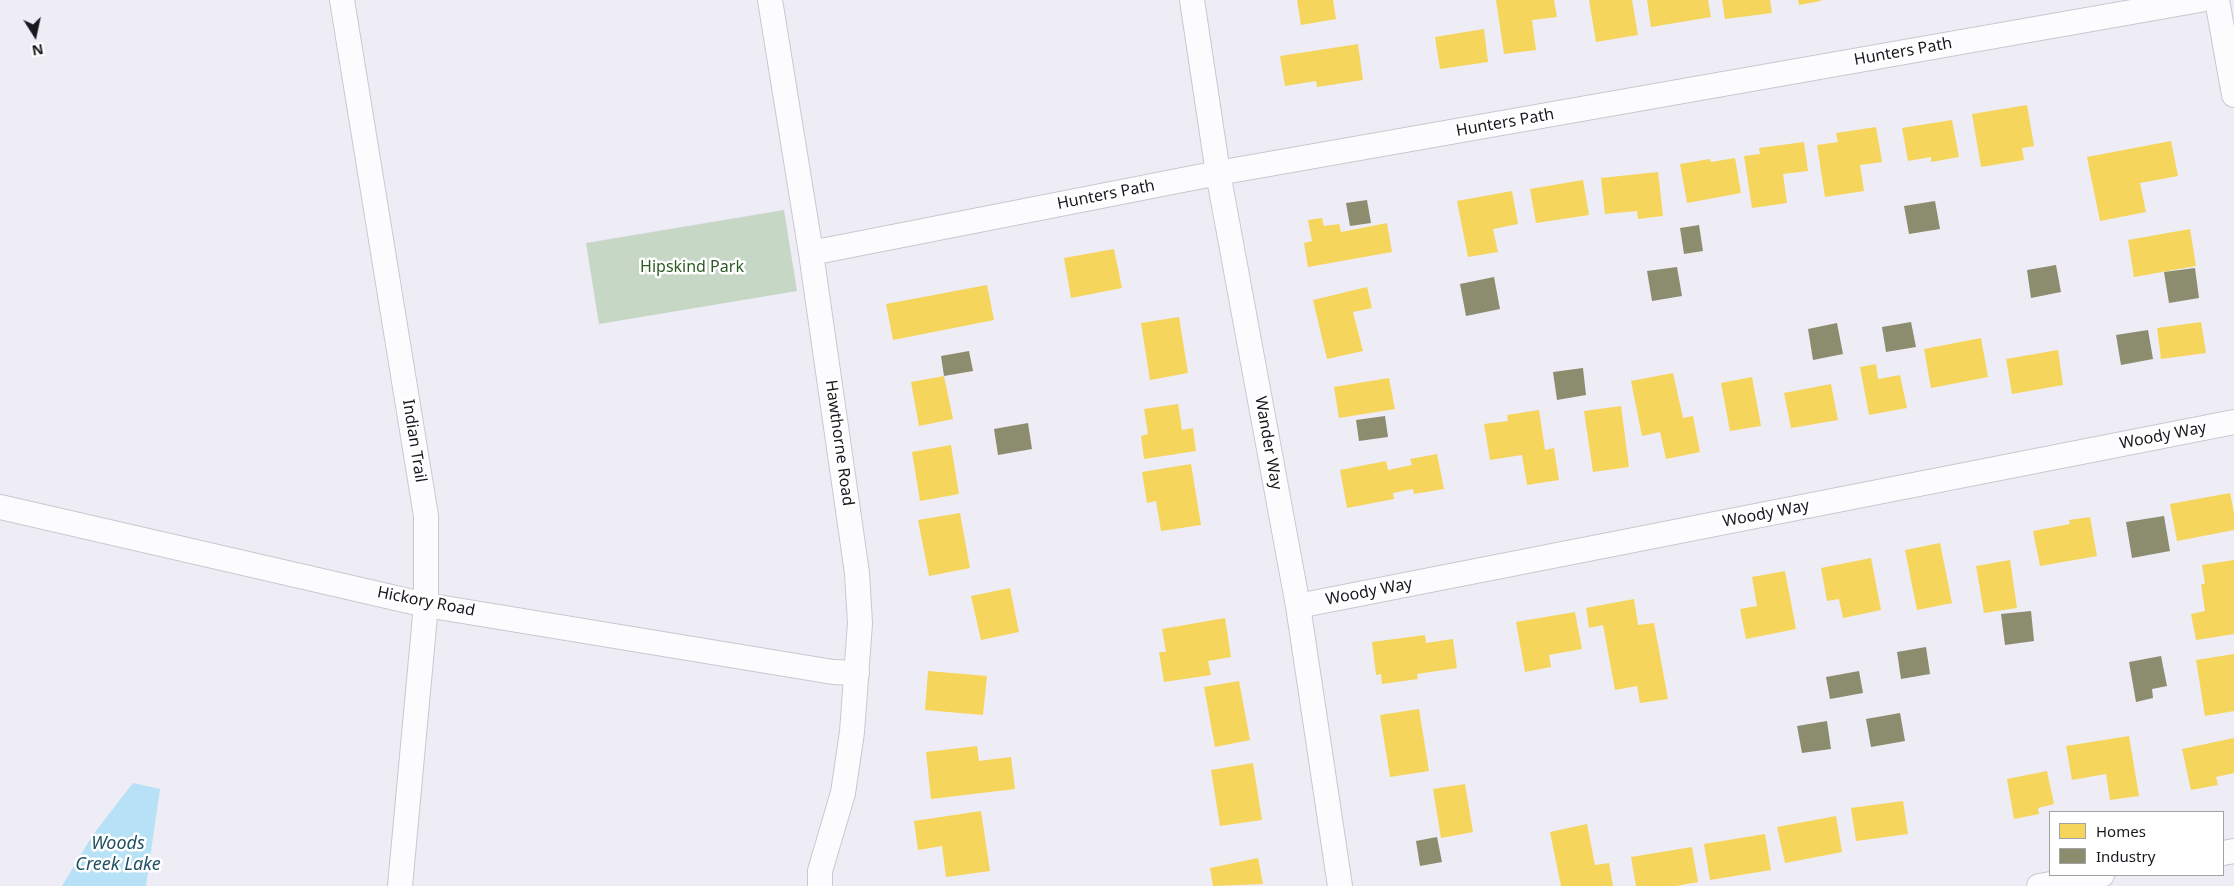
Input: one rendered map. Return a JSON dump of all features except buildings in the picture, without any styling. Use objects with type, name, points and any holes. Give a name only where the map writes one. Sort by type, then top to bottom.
[{"type":"street","name":"Indian Trail","points":[[342,0],[426,516],[426,604],[400,886]]},
{"type":"street","name":"Hawthorne Road","points":[[770,0],[811,253],[857,573],[860,623],[852,732],[843,793],[820,871],[820,886]]},
{"type":"street","name":"Wander Way","points":[[1192,0],[1218,173],[1298,606],[1340,886]]},
{"type":"street","name":"Hunters Path","points":[[811,253],[1218,173],[2200,0]]},
{"type":"street","points":[[2217,0],[2234,95]]},
{"type":"street","name":"Woody Way","points":[[1298,606],[2234,422]]},
{"type":"street","name":"Hickory Road","points":[[0,507],[426,604],[833,672],[857,673]]},
{"type":"street","points":[[2039,886],[2096,876]]},
{"type":"green space","name":"Hipskind Park","points":[[784,210],[797,291],[599,324],[586,243]]},
{"type":"water","name":"Woods Creek Lake","points":[[133,783],[160,789],[146,886],[62,886],[92,836]]}]
